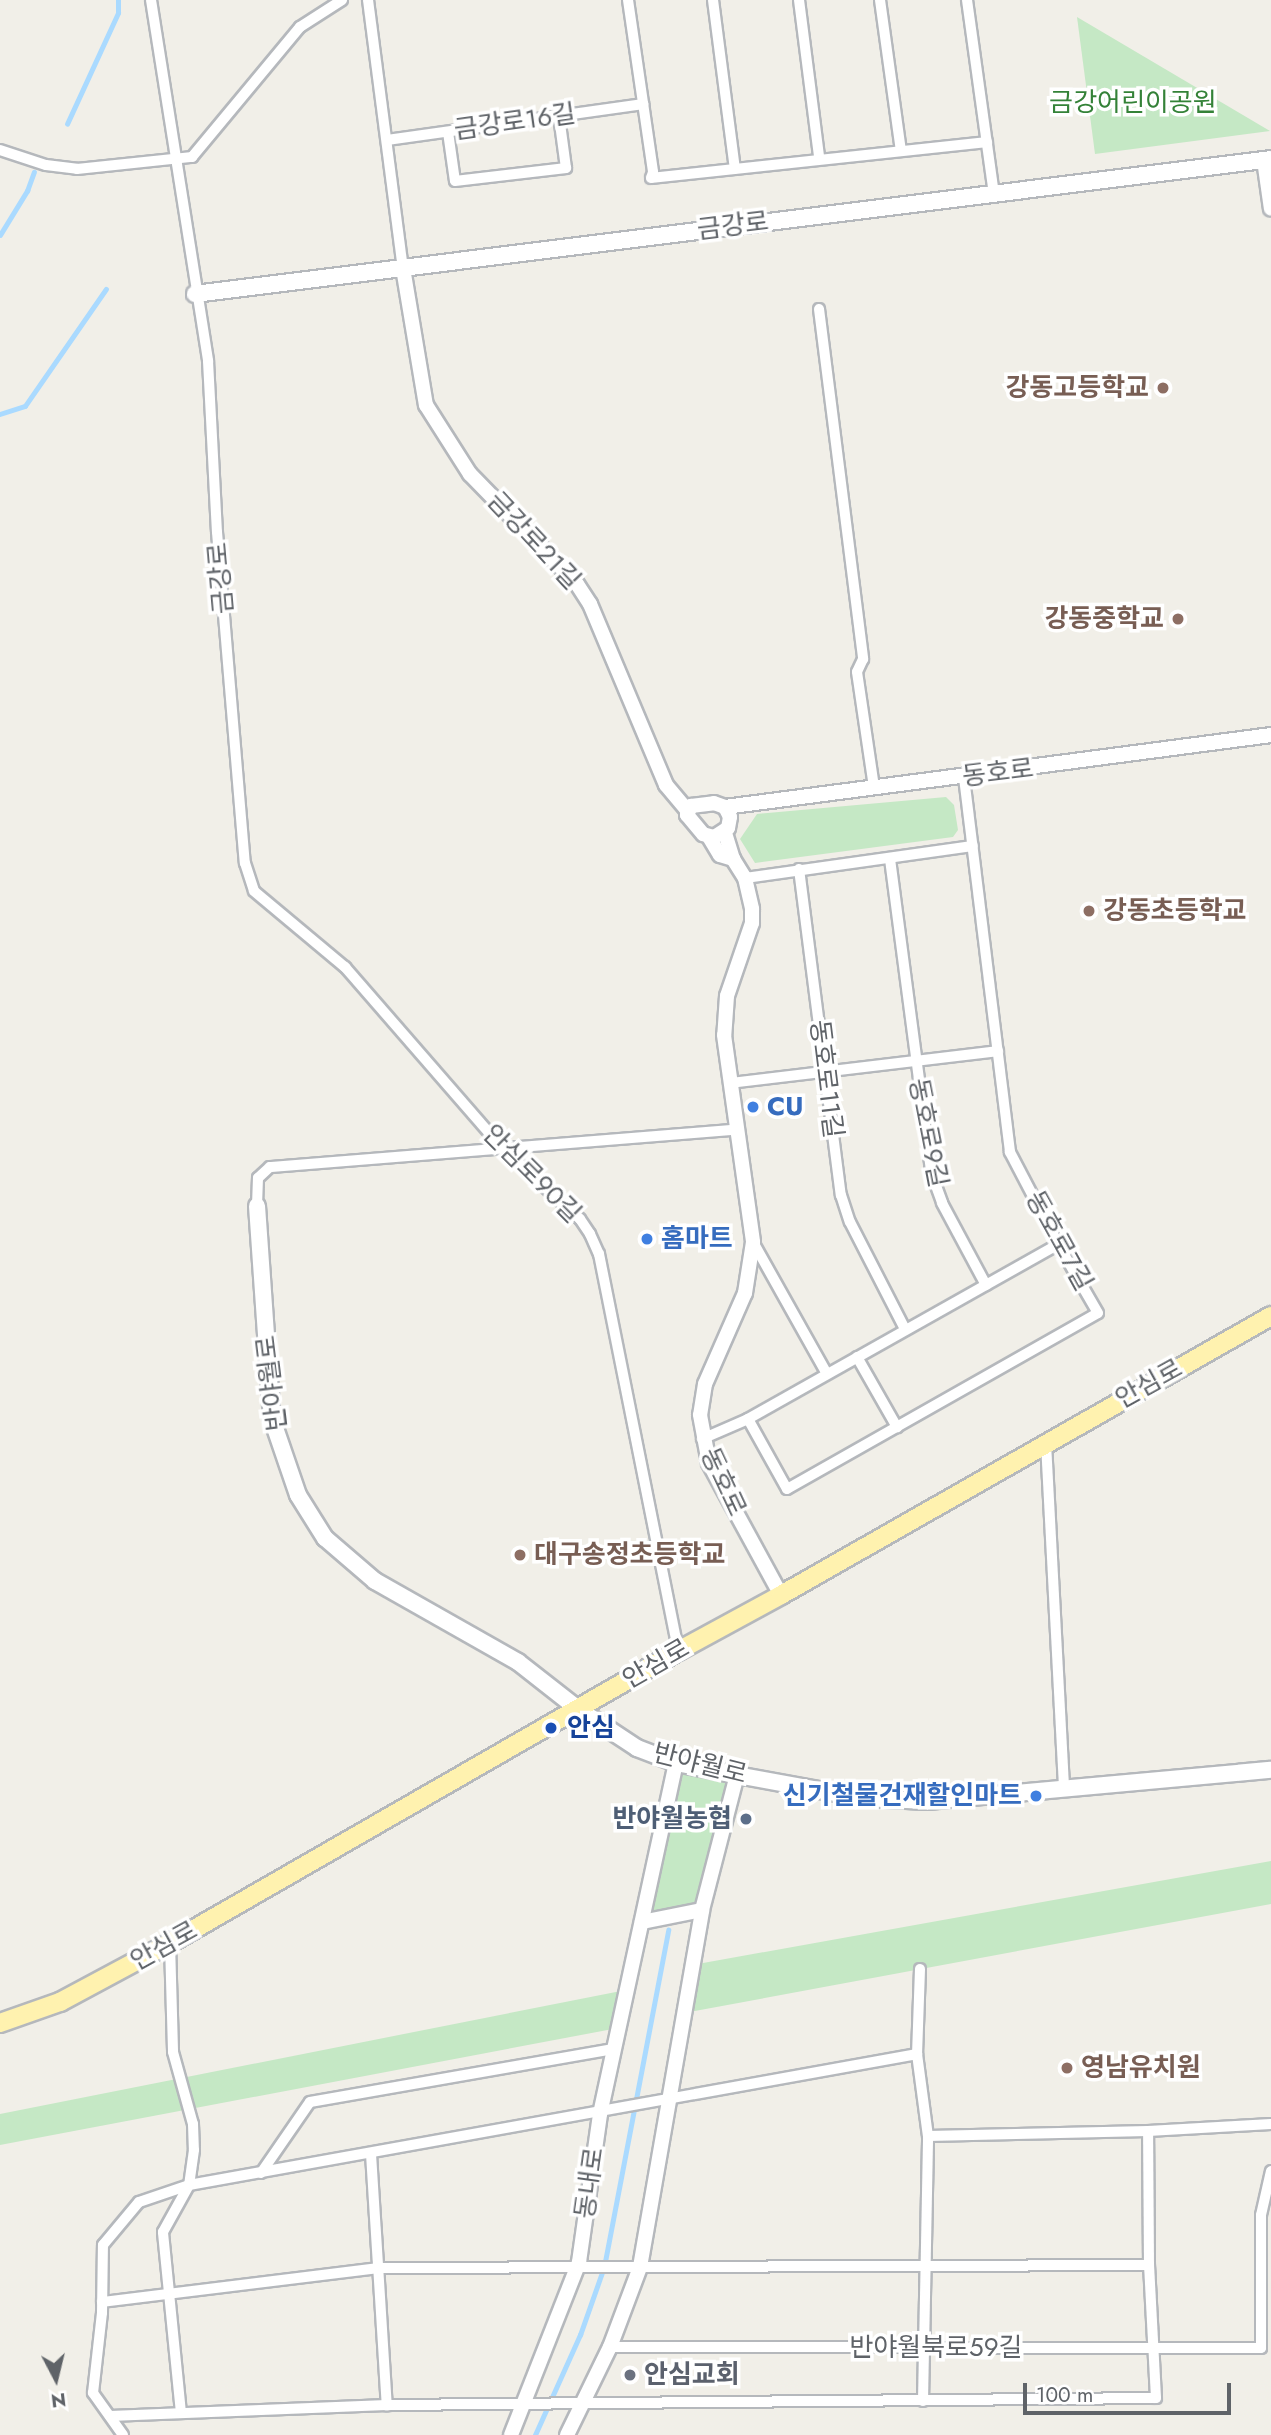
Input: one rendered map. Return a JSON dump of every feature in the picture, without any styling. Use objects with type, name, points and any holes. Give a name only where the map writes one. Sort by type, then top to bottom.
[{"type":"main road","name":"금강로","points":[[195,294],[1268,159]]},
{"type":"main road","name":"반야월로","points":[[257,1206],[272,1419],[298,1495],[325,1538],[375,1581],[518,1662],[578,1709],[637,1748],[676,1763],[862,1798],[928,1801],[1271,1770]]},
{"type":"main road","name":"안심로","points":[[0,2023],[60,2002],[170,1943],[678,1651],[1271,1316]]},
{"type":"street","name":"금강로","points":[[151,0],[178,160],[195,294],[208,361],[217,532],[245,863]]},
{"type":"street","points":[[0,150],[46,165],[77,169],[192,157],[300,27],[342,0]]},
{"type":"street","points":[[368,0],[403,268]]},
{"type":"street","points":[[628,0],[651,178],[987,142]]},
{"type":"street","points":[[713,0],[735,169]]},
{"type":"street","points":[[799,0],[818,156]]},
{"type":"street","points":[[880,0],[901,151]]},
{"type":"street","points":[[967,0],[995,194]]},
{"type":"street","name":"금강로16길","points":[[387,140],[643,104]]},
{"type":"street","points":[[448,132],[455,181],[566,169],[559,116]]},
{"type":"street","points":[[1268,159],[1271,209]]},
{"type":"street","name":"금강로21길","points":[[403,268],[426,405],[470,474],[577,584],[590,604],[666,785],[687,810]]},
{"type":"street","points":[[819,309],[863,659],[857,672],[874,787]]},
{"type":"street","name":"동호로","points":[[725,807],[1271,736]]},
{"type":"street","name":"동호로7길","points":[[748,1419],[787,1489],[1098,1313],[1010,1152],[964,777]]},
{"type":"street","points":[[714,803],[725,807],[730,823],[725,833],[733,859],[720,855],[709,836],[691,821],[687,810],[696,804],[714,803]]},
{"type":"street","points":[[709,836],[725,833]]},
{"type":"street","points":[[745,878],[973,846]]},
{"type":"street","name":"동호로","points":[[733,859],[745,878],[752,909],[752,923],[724,1013],[730,1083],[753,1242],[751,1269],[741,1303],[705,1384],[700,1415],[702,1439],[709,1463],[781,1595]]},
{"type":"street","name":"동호로9길","points":[[890,859],[914,1060],[931,1172],[942,1203],[986,1285]]},
{"type":"street","name":"안심로90길","points":[[245,863],[254,891],[345,967],[503,1149],[580,1219],[599,1254],[678,1651]]},
{"type":"street","name":"동호로11길","points":[[799,870],[841,1195],[850,1222],[905,1329]]},
{"type":"street","points":[[730,1083],[998,1051]]},
{"type":"street","points":[[257,1206],[258,1178],[270,1167],[738,1129]]},
{"type":"street","name":"동호로","points":[[753,1242],[827,1374]]},
{"type":"street","points":[[702,1439],[748,1419],[1058,1244]]},
{"type":"street","points":[[857,1357],[897,1427]]},
{"type":"street","points":[[1046,1443],[1064,1790]]},
{"type":"street","name":"동내로","points":[[511,2435],[526,2404],[577,2267],[600,2114],[676,1763]]},
{"type":"street","points":[[567,2435],[610,2347],[640,2267],[702,1910],[737,1775]]},
{"type":"street","points":[[642,1922],[702,1910]]},
{"type":"street","points":[[170,1943],[173,2052],[193,2124],[194,2150],[189,2185],[163,2232],[181,2413]]},
{"type":"street","points":[[919,1969],[918,2054],[928,2136],[923,2401]]},
{"type":"street","points":[[261,2173],[310,2102],[613,2049]]},
{"type":"street","points":[[122,2435],[93,2393],[102,2302],[103,2245],[139,2202],[189,2185],[600,2114],[918,2054]]},
{"type":"street","points":[[928,2136],[1148,2131],[1271,2124]]},
{"type":"street","points":[[110,2416],[387,2405],[1156,2398],[1149,2265],[1148,2131]]},
{"type":"street","points":[[371,2154],[387,2405]]},
{"type":"street","name":"반야월북로59길","points":[[610,2347],[1261,2348],[1261,2215],[1271,2171]]},
{"type":"street","points":[[102,2302],[380,2268],[1149,2265]]},
{"type":"green space","name":"금강어린이공원","points":[[1077,17],[1270,131],[1095,154]]},
{"type":"green space","points":[[946,797],[954,805],[958,830],[953,837],[755,863],[740,839],[757,814]]},
{"type":"green space","points":[[676,1763],[737,1775],[702,1910],[642,1922]]},
{"type":"green space","points":[[1271,1861],[1271,1904],[684,2013],[692,1965]]},
{"type":"green space","points":[[626,1990],[618,2028],[0,2145],[0,2114]]},
{"type":"waterway","points":[[67,124],[118,13],[118,0]]},
{"type":"waterway","points":[[0,235],[27,191],[34,172]]},
{"type":"waterway","points":[[0,414],[25,406],[106,289]]},
{"type":"waterway","points":[[535,2435],[580,2335],[604,2267],[668,1930]]},
{"type":"place","name":"강동고등학교","points":[[1163,388]]},
{"type":"place","name":"강동중학교","points":[[1178,619]]},
{"type":"place","name":"강동초등학교","points":[[1089,911]]},
{"type":"place","name":"CU","points":[[753,1107]]},
{"type":"place","name":"홈마트","points":[[647,1239]]},
{"type":"place","name":"대구송정초등학교","points":[[520,1555]]},
{"type":"place","name":"안심","points":[[551,1728]]},
{"type":"place","name":"신기철물건재할인마트","points":[[1036,1796]]},
{"type":"place","name":"반야월농협","points":[[746,1819]]},
{"type":"place","name":"영남유치원","points":[[1067,2068]]},
{"type":"place","name":"안심교회","points":[[630,2375]]}]
